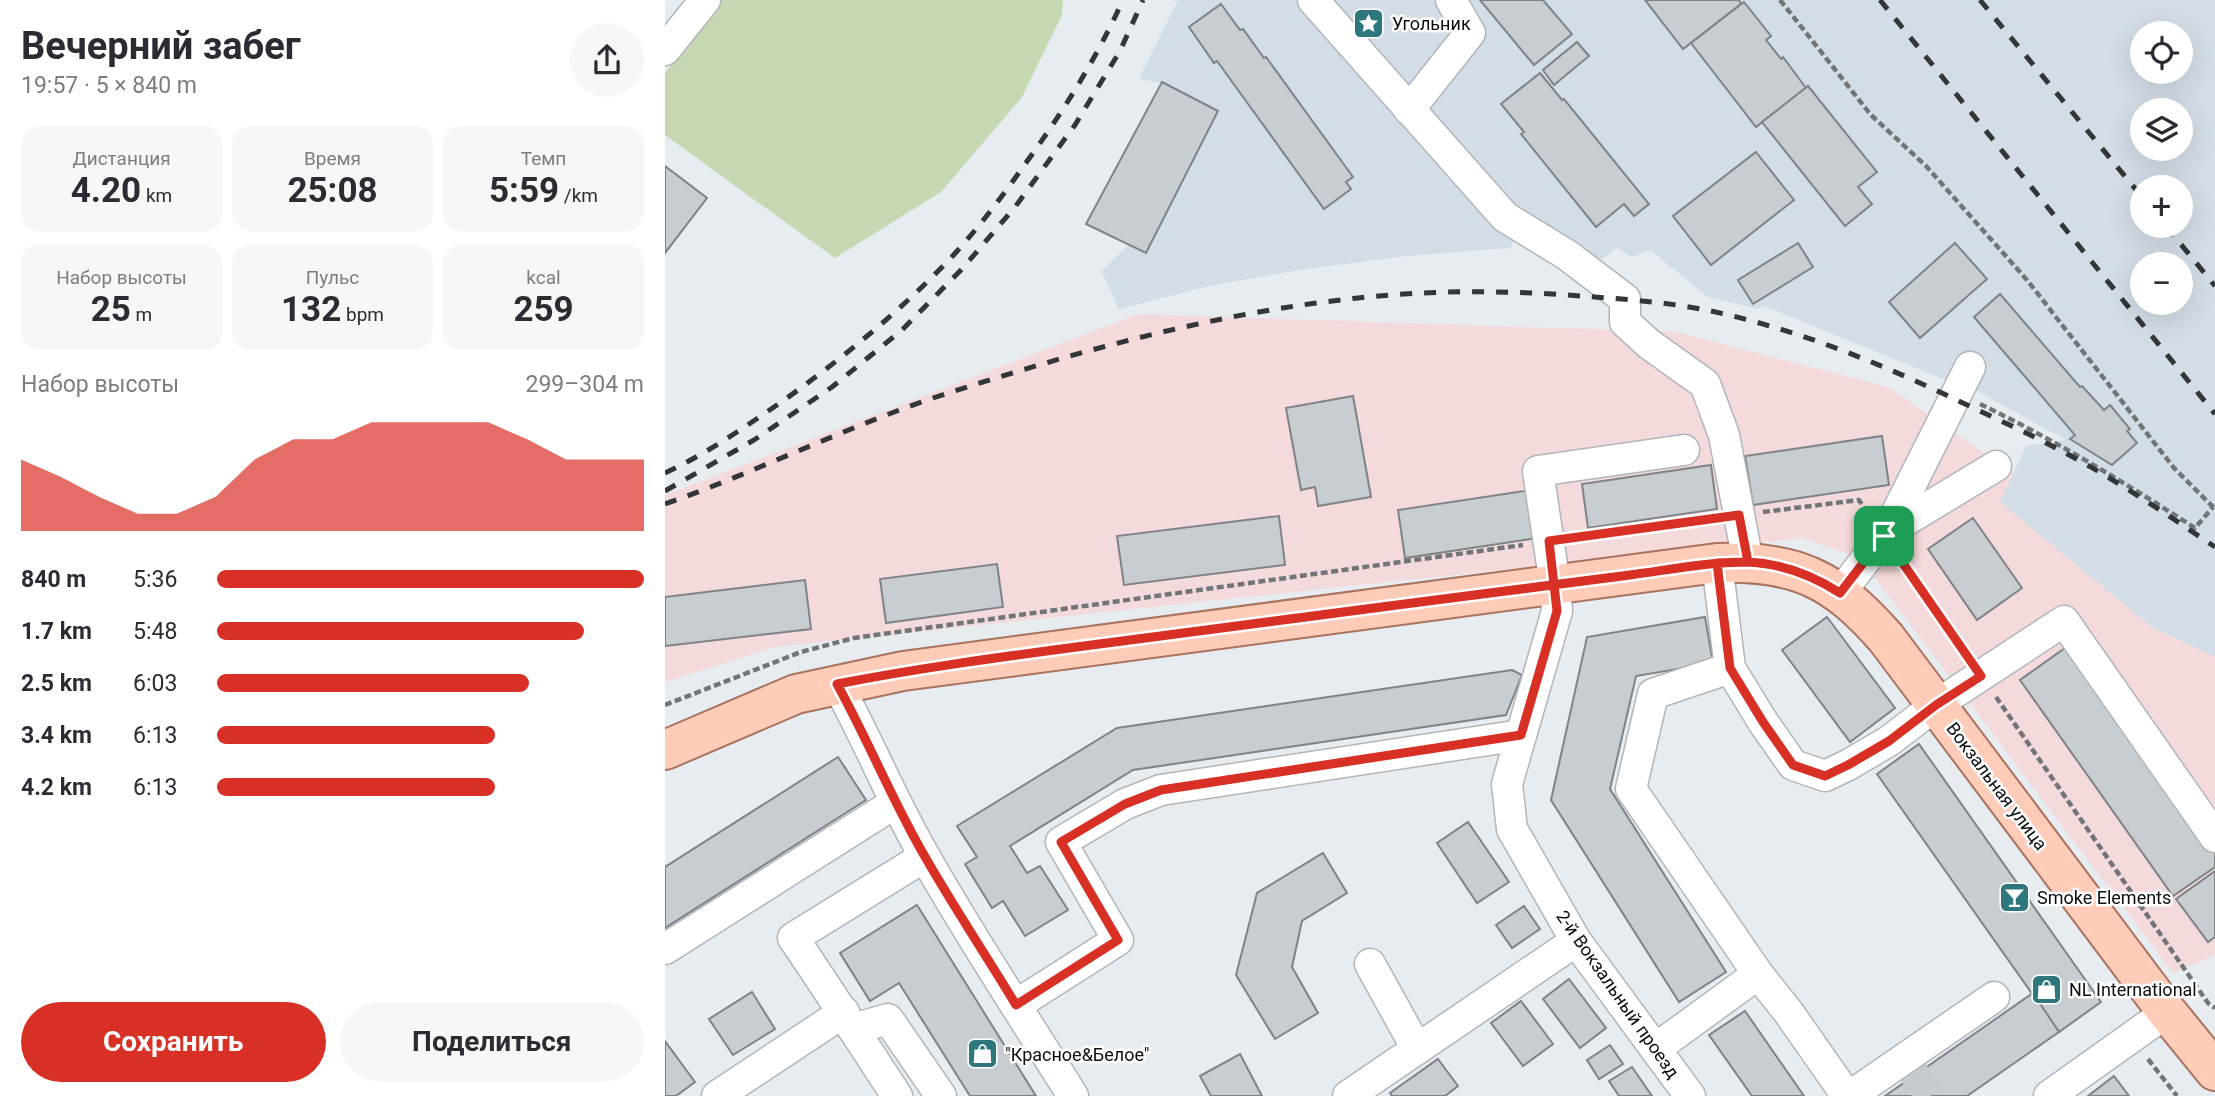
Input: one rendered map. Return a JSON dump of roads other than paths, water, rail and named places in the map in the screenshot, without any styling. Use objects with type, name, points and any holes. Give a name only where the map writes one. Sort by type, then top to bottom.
[{"type":"main road","name":"Вокзальная улица","points":[[665,750],[796,694],[930,667],[1555,584],[1733,563],[1779,566],[1808,575],[1840,593],[1867,616],[2168,1013],[2214,1069]]},
{"type":"street","points":[[665,50],[705,0]]},
{"type":"street","points":[[1313,0],[1506,217],[1567,255],[1625,299],[1625,322],[1649,344],[1705,384],[1724,435],[1739,515],[1733,563],[1730,668],[1793,765],[1825,776],[1848,765],[1889,741],[1936,705],[2064,621],[2215,837]]},
{"type":"street","points":[[1409,110],[1470,33],[1451,0]]},
{"type":"street","points":[[1840,593],[1885,534],[1970,367]]},
{"type":"street","name":"2-й Вокзальный проезд","points":[[1684,450],[1538,471],[1557,611],[1507,784],[1512,829],[1576,941],[1689,1096]]},
{"type":"street","points":[[1885,534],[1996,466]]},
{"type":"street","points":[[1730,668],[1653,694],[1631,789],[1758,974],[1849,1096],[1908,1065],[1994,997]]},
{"type":"street","points":[[837,684],[924,856],[1073,1096]]},
{"type":"street","points":[[1016,1005],[1118,940],[1061,842],[1125,804],[1161,790],[1521,735]]},
{"type":"street","points":[[665,948],[895,803]]},
{"type":"street","points":[[897,1096],[793,938],[924,856]]},
{"type":"street","points":[[1347,1096],[1576,941]]},
{"type":"street","points":[[1370,964],[1417,1049]]},
{"type":"street","points":[[1655,1049],[1758,974]]},
{"type":"street","points":[[2049,1096],[2168,1013]]},
{"type":"street","points":[[717,1096],[848,1020],[888,1019],[941,1096]]},
{"type":"tunnel","points":[[1913,1072],[1930,1096]]},
{"type":"railway","points":[[665,473],[727,438],[808,382],[891,315],[949,260],[1000,198],[1055,121],[1080,82],[1123,0]]},
{"type":"railway","points":[[665,491],[754,440],[832,387],[902,330],[962,269],[1015,207],[1075,125],[1120,51],[1143,0]]},
{"type":"railway","points":[[1880,0],[2215,414]]},
{"type":"railway","points":[[1980,0],[2130,182]]},
{"type":"railway","points":[[2176,238],[2215,286]]},
{"type":"railway","points":[[665,504],[933,398],[1143,337],[1250,314],[1358,298],[1441,292],[1524,293],[1629,300],[1695,308],[1809,338],[1873,362],[2054,447],[2116,482],[2215,547]]},
{"type":"place","name":"Угольник","points":[[1369,23]]},
{"type":"place","name":"Smoke Elements","points":[[2014,897]]},
{"type":"place","name":"NL International","points":[[2046,989]]},
{"type":"place","name":"\"Красное&Белое\"","points":[[982,1054]]}]
